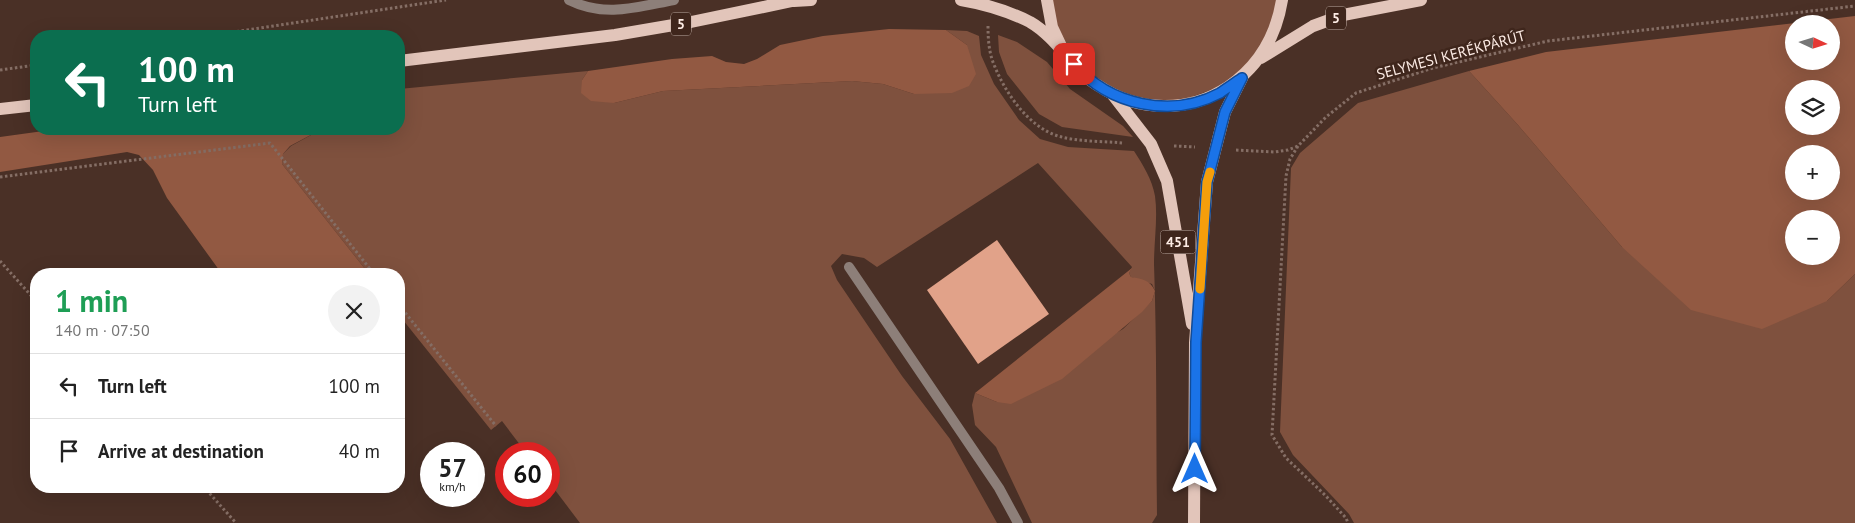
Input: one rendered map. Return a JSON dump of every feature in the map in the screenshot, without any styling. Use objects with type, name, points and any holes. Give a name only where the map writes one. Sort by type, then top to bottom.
[{"type":"main road","name":"5","points":[[405,60],[615,35],[692,22],[795,0],[811,0]]},
{"type":"main road","name":"5","points":[[961,0],[987,4],[1030,23],[1064,51],[1085,76],[1113,95],[1139,104],[1166,107],[1202,100],[1219,93],[1242,78],[1259,59],[1271,39],[1279,17],[1282,0]]},
{"type":"main road","name":"5","points":[[1047,0],[1052,27],[1064,51]]},
{"type":"main road","name":"5","points":[[1259,59],[1313,26],[1343,15],[1422,0]]},
{"type":"main road","name":"451","points":[[1194,523],[1196,342],[1207,182],[1225,112],[1242,78]]},
{"type":"main road","name":"451","points":[[1113,95],[1151,144],[1167,181],[1196,342]]},
{"type":"main road","points":[[0,109],[30,106]]},
{"type":"street","points":[[569,0],[583,7],[603,11],[674,0]]},
{"type":"street","points":[[849,267],[1000,488],[1018,523]]},
{"type":"path","points":[[247,30],[446,0]]},
{"type":"path","points":[[987,4],[988,46],[994,66],[1006,88],[1024,112],[1041,129],[1059,136],[1085,140],[1216,147],[1248,151],[1275,152],[1298,146]]},
{"type":"path","name":"SELYMESI KERÉKPÁRÚT","points":[[1298,146],[1326,117],[1356,94],[1433,68],[1548,41],[1855,6]]},
{"type":"path","points":[[0,70],[30,66]]},
{"type":"path","points":[[0,177],[270,143],[369,268]]},
{"type":"path","points":[[1298,146],[1290,159],[1286,176],[1272,435],[1286,458],[1326,495],[1346,518],[1348,523]]},
{"type":"path","points":[[0,261],[30,294]]},
{"type":"path","points":[[405,312],[496,426]]},
{"type":"path","points":[[209,493],[236,523]]},
{"type":"shaded area","points":[[1050,0],[1278,0],[1271,29],[1253,60],[1227,84],[1175,103],[1122,95],[1078,64],[1059,35]]},
{"type":"shaded area","points":[[1855,16],[1855,274],[1827,301],[1762,329],[1691,310],[1622,247],[1518,125],[1469,71],[1546,52],[1785,24],[1785,70],[1840,70],[1840,18]]},
{"type":"shaded area","points":[[889,29],[946,30],[967,45],[976,74],[969,86],[952,93],[914,94],[883,84],[852,81],[663,91],[614,103],[591,101],[581,93],[582,80],[588,71],[672,59],[712,56],[726,62],[744,64],[757,59],[780,45],[823,36]]},
{"type":"shaded area","points":[[946,30],[967,31],[979,36],[981,55],[994,84],[1019,120],[1040,139],[1068,147],[1134,151],[1144,167],[1154,190],[1156,213],[1155,291],[1152,284],[1131,277],[1129,273],[1132,267],[1038,163],[877,267],[864,258],[842,254],[831,266],[837,280],[902,376],[950,439],[997,523],[580,523],[560,497],[560,442],[518,442],[502,421],[491,430],[405,322],[405,268],[364,268],[282,164],[283,154],[291,146],[311,135],[405,135],[405,88],[588,71],[582,80],[614,103],[663,91],[852,81],[883,84],[914,94],[967,45]]},
{"type":"shaded area","points":[[998,35],[1017,42],[1047,62],[1070,89],[1123,126],[1133,137],[1062,127],[1039,114],[1007,74],[999,52]]},
{"type":"shaded area","points":[[1469,71],[1518,125],[1622,247],[1827,301],[1855,274],[1855,523],[1354,523],[1349,514],[1293,455],[1280,432],[1291,168],[1300,153],[1358,103]]},
{"type":"shaded area","points":[[30,133],[30,135],[311,135],[290,146],[283,154],[282,164],[364,268],[218,268],[167,198],[153,170],[139,155],[127,152],[0,172],[0,137]]},
{"type":"shaded area","points":[[1132,268],[1129,273],[1131,277],[1146,281],[1153,287],[1155,291],[1152,301],[1142,312],[1062,379],[1011,404],[997,402],[975,393]]},
{"type":"shaded area","points":[[1155,292],[1157,515],[1152,523],[1032,523],[996,447],[975,425],[972,405],[975,393],[997,402],[1123,329],[1152,301]]},
{"type":"building","points":[[997,240],[1049,314],[978,364],[927,290]]},
{"type":"slow traffic","points":[[1200,289],[1207,182],[1210,172]]},
{"type":"route","points":[[1074,64],[1085,76],[1113,95],[1139,104],[1166,107],[1194,103],[1219,93],[1242,78],[1225,112],[1207,182],[1196,342],[1195,469]]}]
